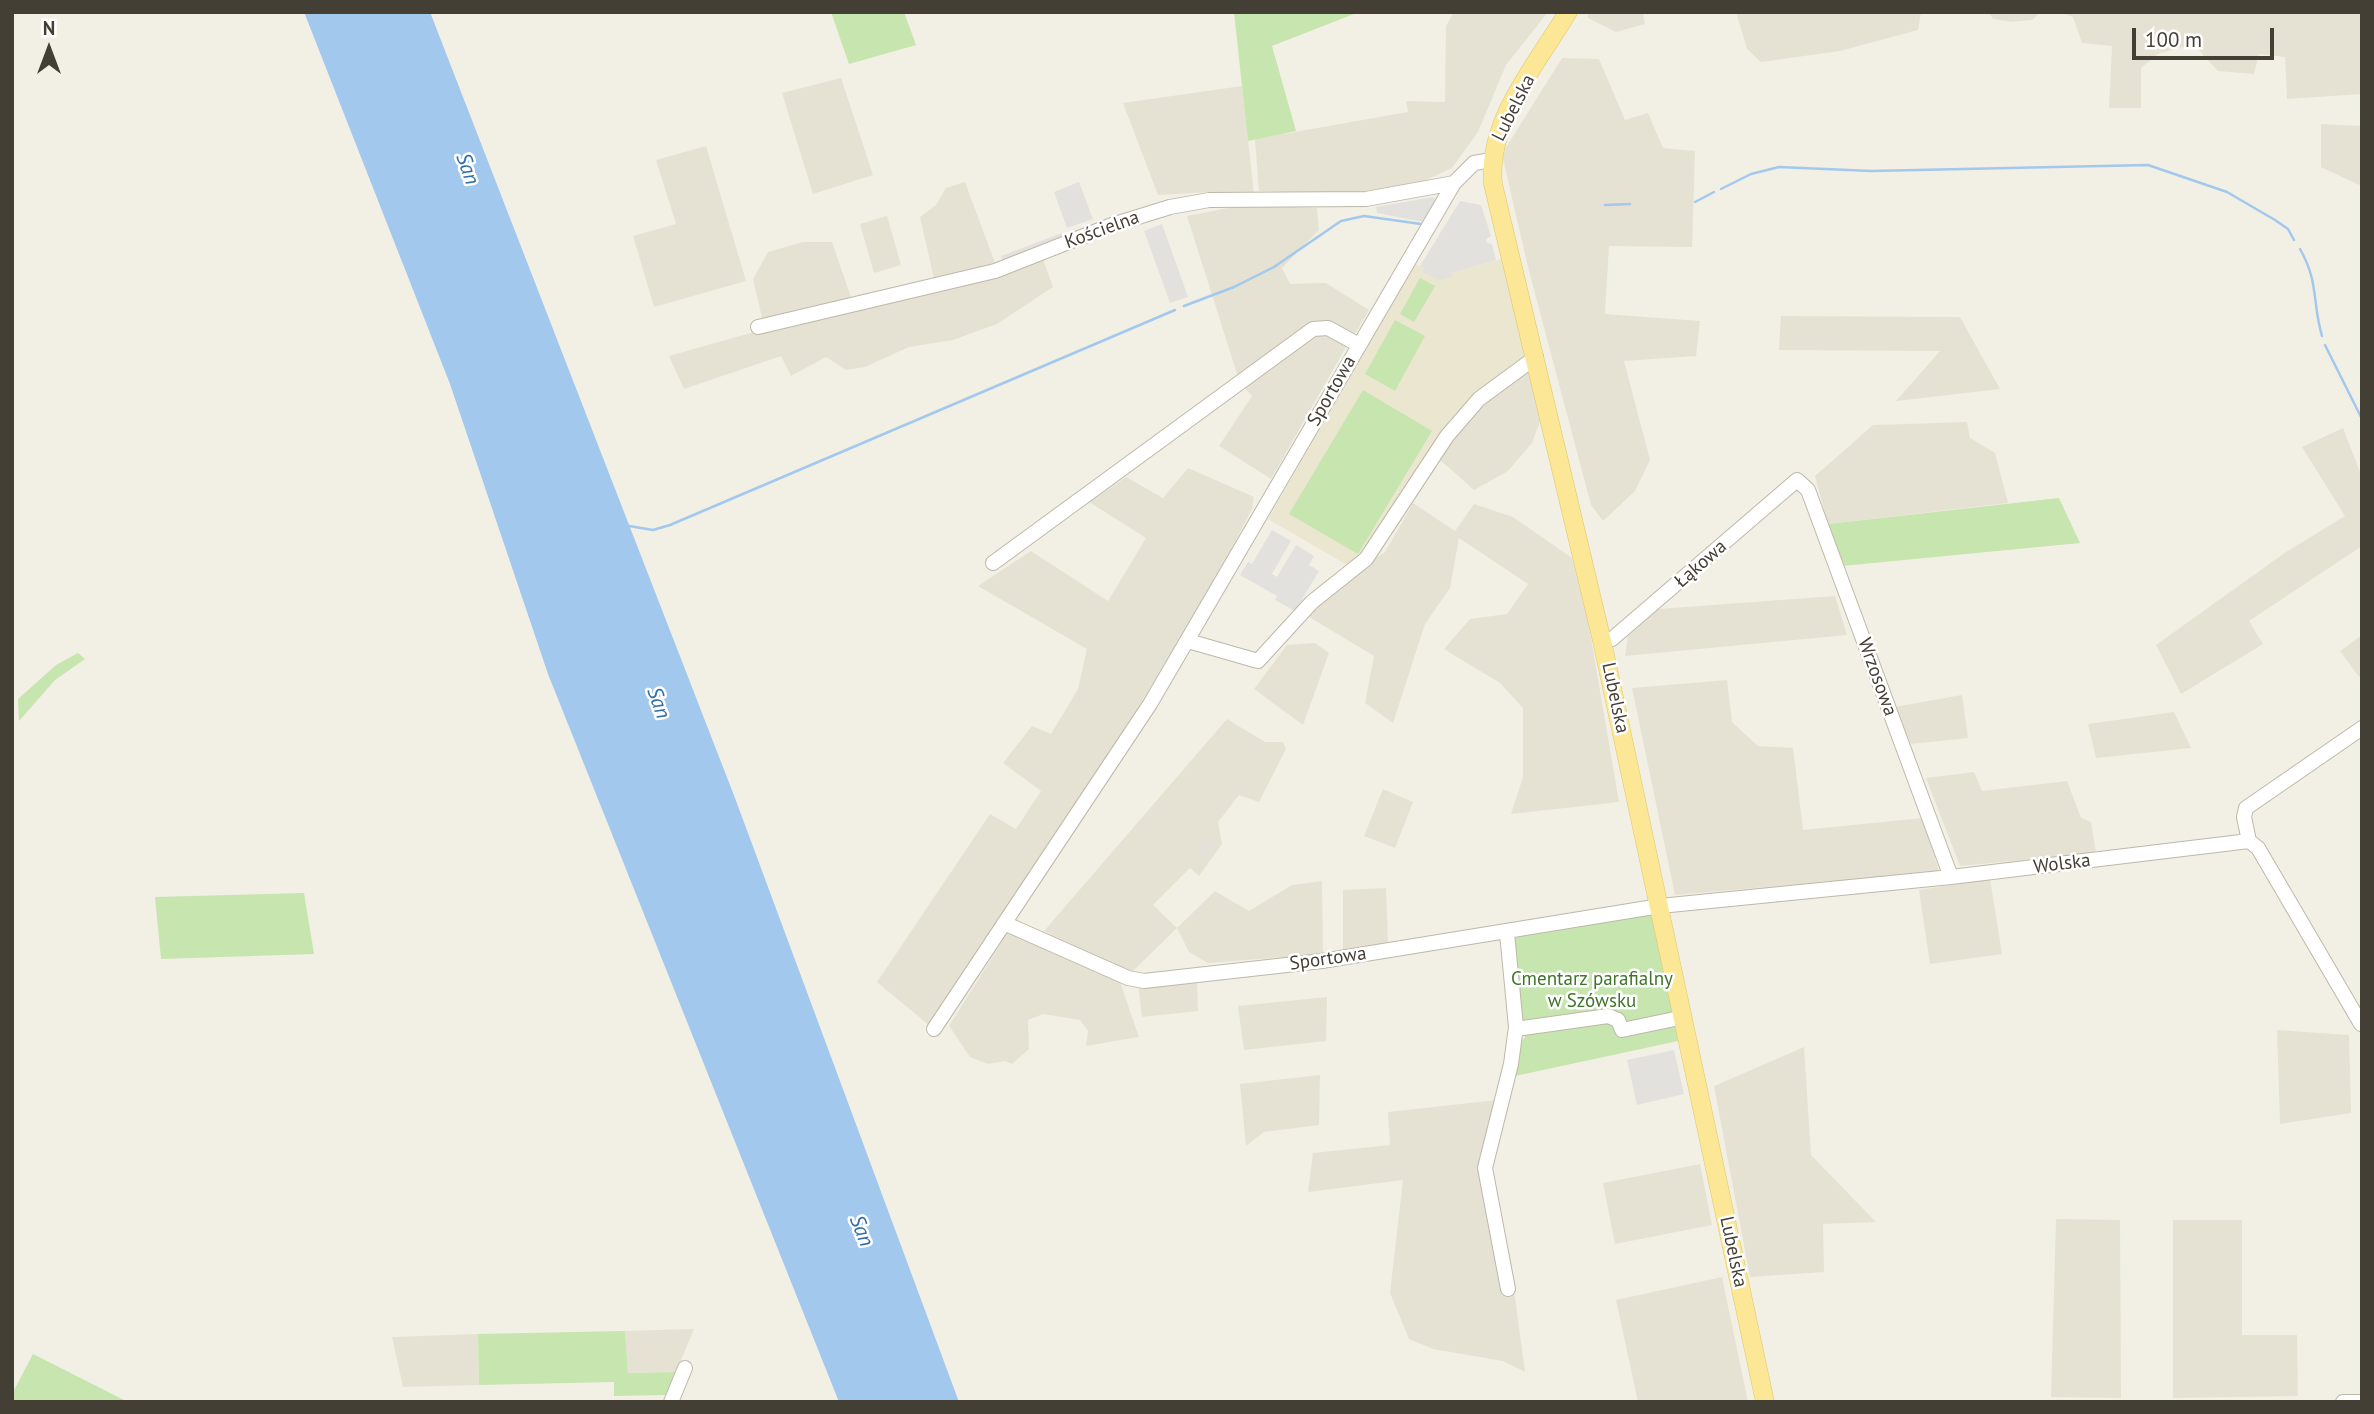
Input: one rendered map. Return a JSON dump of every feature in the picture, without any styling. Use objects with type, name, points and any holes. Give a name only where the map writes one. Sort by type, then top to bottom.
[{"type":"main road","name":"Lubelska","points":[[1568,12],[1502,124],[1492,160],[1495,191],[1602,641],[1765,1402]]},
{"type":"street","name":"Sportowa","points":[[934,1029],[1107,772],[1188,641],[1454,183],[1474,163],[1492,160]]},
{"type":"street","name":"Kościelna","points":[[758,327],[995,271],[1112,225],[1170,206],[1209,200],[1366,199],[1454,183]]},
{"type":"street","points":[[993,563],[1313,328],[1328,328],[1359,345]]},
{"type":"street","points":[[1188,641],[1258,661],[1332,584],[1366,559],[1447,436],[1479,399],[1536,357]]},
{"type":"street","name":"Łąkowa","points":[[1602,641],[1612,639],[1642,615],[1797,480]]},
{"type":"street","name":"Wrzosowa","points":[[1797,480],[1808,490],[1951,877]]},
{"type":"street","points":[[2361,1024],[2258,848],[2249,841],[2244,817],[2246,808],[2362,728]]},
{"type":"street","name":"Wolska","points":[[1660,906],[1951,877],[2249,841]]},
{"type":"street","name":"Sportowa","points":[[1004,923],[1128,978],[1144,981],[1322,961],[1660,906]]},
{"type":"street","points":[[1507,933],[1516,1003],[1516,1029],[1511,1064],[1485,1168],[1508,1289]]},
{"type":"street","points":[[1516,1029],[1608,1016],[1618,1020],[1622,1030],[1684,1017]]},
{"type":"street","points":[[671,1402],[685,1368]]},
{"type":"street","points":[[2343,1402],[2362,1402]]},
{"type":"shaded area","points":[[1454,12],[1548,12],[1506,65],[1478,132],[1452,168],[1417,184],[1354,194],[1259,191],[1255,139],[1408,112],[1406,101],[1445,102],[1446,26]]},
{"type":"shaded area","points":[[1588,12],[1643,12],[1645,24],[1616,32],[1588,18]]},
{"type":"shaded area","points":[[1736,12],[1921,13],[1918,30],[1840,51],[1761,62],[1747,49]]},
{"type":"shaded area","points":[[1989,12],[2041,12],[2032,20],[2012,22],[1993,19]]},
{"type":"shaded area","points":[[2059,12],[2362,12],[2362,94],[2287,99],[2285,57],[2259,54],[2254,74],[2218,71],[2193,44],[2158,54],[2141,68],[2141,108],[2109,108],[2112,46],[2082,43],[2073,17]]},
{"type":"shaded area","points":[[1562,58],[1599,59],[1625,120],[1648,113],[1663,148],[1695,151],[1692,247],[1609,246],[1605,314],[1700,321],[1696,356],[1624,361],[1650,460],[1635,491],[1603,521],[1591,505],[1528,267],[1503,159],[1505,149]]},
{"type":"shaded area","points":[[841,78],[873,175],[813,194],[782,93]]},
{"type":"shaded area","points":[[1242,86],[1254,195],[1207,192],[1158,195],[1123,103]]},
{"type":"shaded area","points":[[2321,124],[2362,126],[2362,183],[2359,185],[2321,167]]},
{"type":"shaded area","points":[[706,146],[746,281],[654,307],[633,236],[676,224],[656,160]]},
{"type":"shaded area","points":[[965,182],[995,263],[935,283],[920,217],[936,205],[946,188]]},
{"type":"shaded area","points":[[1079,182],[1093,219],[1067,228],[1054,192]]},
{"type":"shaded area","points":[[1433,197],[1436,200],[1423,222],[1377,213],[1376,207]]},
{"type":"shaded area","points":[[1460,201],[1481,205],[1491,236],[1486,239],[1487,243],[1492,244],[1496,260],[1451,273],[1452,277],[1439,280],[1422,272],[1423,268],[1420,266]]},
{"type":"shaded area","points":[[1244,205],[1317,208],[1319,230],[1282,268],[1290,284],[1326,283],[1369,310],[1353,337],[1319,321],[1238,377],[1187,216]]},
{"type":"shaded area","points":[[887,216],[901,265],[874,273],[860,224]]},
{"type":"shaded area","points":[[1162,224],[1188,297],[1170,303],[1144,231]]},
{"type":"shaded area","points":[[1062,233],[1064,237],[1003,261],[1001,256]]},
{"type":"shaded area","points":[[803,242],[832,242],[852,300],[763,322],[753,279],[768,252]]},
{"type":"shaded area","points":[[1043,259],[1053,287],[997,324],[953,340],[909,347],[865,367],[846,370],[826,357],[791,376],[781,356],[684,389],[669,356],[754,332],[945,291]]},
{"type":"shaded area","points":[[1501,259],[1526,356],[1478,396],[1360,560],[1347,565],[1268,519],[1415,264],[1424,268],[1422,271],[1450,273]]},
{"type":"shaded area","points":[[1781,316],[1960,317],[2000,389],[1896,401],[1940,351],[1779,350]]},
{"type":"shaded area","points":[[1322,330],[1346,347],[1271,479],[1219,446],[1252,396],[1243,386]]},
{"type":"shaded area","points":[[1532,370],[1542,416],[1532,443],[1508,471],[1474,490],[1439,459],[1471,412],[1496,390]]},
{"type":"shaded area","points":[[1967,422],[1970,438],[1995,453],[2008,503],[1828,524],[1815,476],[1873,425]]},
{"type":"shaded area","points":[[2343,428],[2362,477],[2362,546],[2249,621],[2263,644],[2181,694],[2156,645],[2286,552],[2345,516],[2302,447]]},
{"type":"shaded area","points":[[1188,468],[1254,497],[1252,509],[1213,585],[1118,740],[930,1026],[877,982],[990,814],[1016,829],[1041,791],[1003,763],[1032,726],[1051,734],[1078,689],[1087,649],[978,586],[1031,551],[1108,601],[1146,538],[1089,502],[1126,477],[1163,498]]},
{"type":"shaded area","points":[[1413,503],[1455,531],[1474,504],[1513,517],[1572,558],[1589,626],[1619,802],[1511,814],[1523,777],[1523,708],[1500,683],[1444,649],[1470,619],[1507,614],[1528,584],[1459,538],[1450,588],[1425,624],[1393,723],[1365,703],[1374,656],[1309,617],[1341,582],[1385,552]]},
{"type":"shaded area","points":[[1272,530],[1291,541],[1272,574],[1277,577],[1296,545],[1314,556],[1309,565],[1319,571],[1295,611],[1275,600],[1277,596],[1240,575],[1248,562],[1252,564]]},
{"type":"shaded area","points":[[1835,596],[1847,635],[1625,656],[1628,636],[1658,609]]},
{"type":"shaded area","points":[[2362,635],[2362,675],[2359,677],[2340,651]]},
{"type":"shaded area","points":[[1315,643],[1329,653],[1303,725],[1254,689],[1287,645]]},
{"type":"shaded area","points":[[1727,680],[1732,722],[1758,746],[1793,748],[1803,830],[1923,818],[1939,872],[1675,895],[1632,688]]},
{"type":"shaded area","points":[[1962,695],[1968,738],[1911,744],[1894,707]]},
{"type":"shaded area","points":[[2174,712],[2191,748],[2096,758],[2088,724]]},
{"type":"shaded area","points":[[1227,719],[1265,742],[1283,742],[1286,749],[1259,802],[1239,795],[1218,822],[1222,844],[1199,876],[1190,868],[1153,905],[1177,928],[1133,971],[1087,955],[1044,931]]},
{"type":"shaded area","points":[[1974,772],[1982,791],[2067,781],[2081,818],[2091,822],[2096,853],[1960,866],[1926,778]]},
{"type":"shaded area","points":[[1383,789],[1413,802],[1395,848],[1364,836]]},
{"type":"shaded area","points":[[1206,839],[1212,841],[1212,853],[1206,855],[1200,853],[1198,847],[1200,841]]},
{"type":"shaded area","points":[[1990,879],[2002,954],[1930,964],[1919,890]]},
{"type":"shaded area","points":[[1322,881],[1323,954],[1208,963],[1189,952],[1177,928],[1215,891],[1249,911],[1292,885]]},
{"type":"shaded area","points":[[1386,888],[1388,945],[1343,951],[1343,890]]},
{"type":"shaded area","points":[[1008,932],[1120,982],[1139,1037],[1086,1046],[1088,1031],[1080,1020],[1043,1014],[1028,1020],[1029,1049],[1012,1064],[1005,1061],[988,1064],[970,1057],[949,1026]]},
{"type":"shaded area","points":[[1197,979],[1198,1011],[1142,1017],[1138,984]]},
{"type":"shaded area","points":[[1327,997],[1326,1041],[1244,1050],[1238,1006]]},
{"type":"shaded area","points":[[2277,1030],[2349,1035],[2351,1113],[2280,1124]]},
{"type":"shaded area","points":[[1804,1047],[1811,1155],[1876,1222],[1823,1224],[1824,1272],[1750,1277],[1714,1086]]},
{"type":"shaded area","points":[[1674,1050],[1684,1094],[1637,1105],[1627,1060]]},
{"type":"shaded area","points":[[1320,1075],[1319,1125],[1264,1132],[1246,1146],[1240,1084]]},
{"type":"shaded area","points":[[1506,1099],[1489,1170],[1514,1290],[1525,1372],[1503,1361],[1433,1349],[1409,1339],[1390,1293],[1403,1180],[1308,1192],[1313,1153],[1390,1145],[1388,1112]]},
{"type":"shaded area","points":[[1700,1164],[1712,1225],[1615,1244],[1603,1183]]},
{"type":"shaded area","points":[[2056,1219],[2120,1220],[2121,1398],[2051,1397]]},
{"type":"shaded area","points":[[2173,1220],[2242,1220],[2242,1335],[2297,1335],[2298,1396],[2173,1398]]},
{"type":"shaded area","points":[[1722,1277],[1748,1402],[1638,1402],[1616,1300]]},
{"type":"shaded area","points":[[694,1329],[676,1372],[628,1373],[625,1331]]},
{"type":"shaded area","points":[[478,1334],[479,1385],[403,1387],[392,1337]]},
{"type":"green space","points":[[831,12],[904,12],[916,45],[849,64]]},
{"type":"green space","points":[[1234,12],[1359,12],[1272,46],[1296,131],[1248,141]]},
{"type":"green space","points":[[1420,278],[1435,286],[1414,322],[1400,314]]},
{"type":"green space","points":[[1395,320],[1425,336],[1395,391],[1365,374]]},
{"type":"green space","points":[[1363,390],[1432,431],[1358,554],[1289,514]]},
{"type":"green space","points":[[2059,498],[2080,543],[1842,566],[1828,524]]},
{"type":"green space","points":[[78,653],[85,659],[55,680],[19,721],[18,699],[56,665]]},
{"type":"green space","points":[[304,893],[314,954],[161,959],[155,897]]},
{"type":"green space","name":"Cmentarz parafialny w Szówsku","points":[[1654,911],[1678,1041],[1515,1076],[1522,1040],[1525,1038],[1511,944],[1517,937]]},
{"type":"green space","points":[[625,1331],[628,1373],[676,1372],[667,1395],[614,1396],[614,1382],[479,1385],[478,1334]]},
{"type":"green space","points":[[33,1354],[126,1402],[12,1402],[12,1394]]},
{"type":"water","name":"San","points":[[304,12],[430,12],[735,798],[959,1402],[839,1402],[548,674],[450,384]]},
{"type":"waterway","points":[[1721,189],[1751,174],[1779,167],[1871,171],[2148,165],[2227,192],[2288,229],[2294,240]]},
{"type":"waterway","points":[[1695,202],[1714,192]]},
{"type":"waterway","points":[[1605,205],[1630,204]]},
{"type":"waterway","points":[[1184,306],[1234,287],[1274,267],[1341,221],[1364,216],[1421,224]]},
{"type":"waterway","points":[[2300,249],[2313,282],[2322,336]]},
{"type":"waterway","points":[[629,526],[653,530],[670,525],[1175,310]]},
{"type":"waterway","points":[[2325,345],[2362,419]]}]
